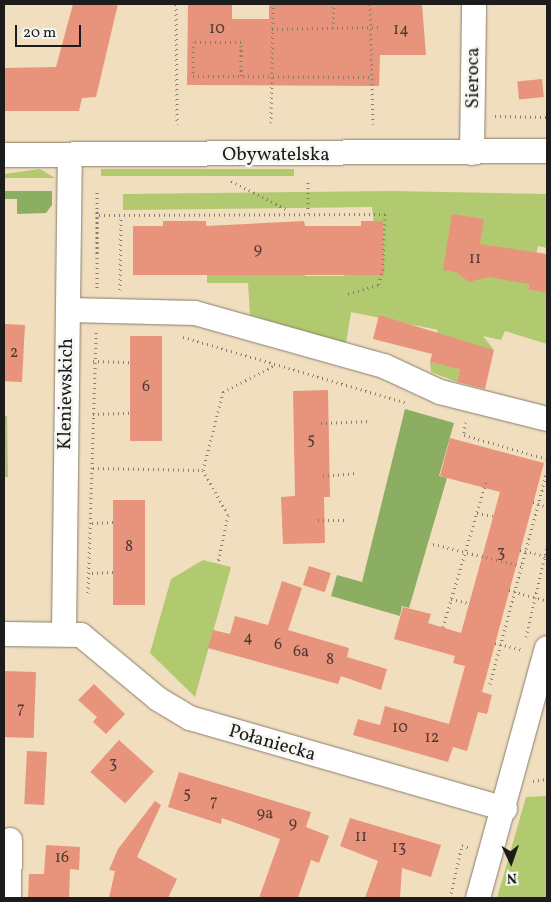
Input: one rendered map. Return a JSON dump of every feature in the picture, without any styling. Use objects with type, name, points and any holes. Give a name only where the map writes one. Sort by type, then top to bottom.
[{"type":"street","name":"Sieroca","points":[[472,153],[474,4]]},
{"type":"street","name":"Obywatelska","points":[[4,156],[547,151]]},
{"type":"street","name":"Kleniewskich","points":[[64,633],[70,156]]},
{"type":"street","points":[[68,310],[195,313],[384,366],[440,392],[547,419]]},
{"type":"street","name":"Połaniecka","points":[[4,634],[64,633],[89,638],[142,687],[190,718],[505,809]]},
{"type":"street","points":[[478,898],[505,809],[547,648]]},
{"type":"street","points":[[9,898],[10,840]]},
{"type":"path","points":[[176,4],[177,124]]},
{"type":"path","points":[[271,123],[273,4]]},
{"type":"path","points":[[334,4],[335,28]]},
{"type":"path","points":[[370,4],[369,77],[373,124]]},
{"type":"path","points":[[272,29],[380,27]]},
{"type":"path","points":[[241,76],[241,42],[194,42],[193,76],[369,77]]},
{"type":"path","points":[[486,116],[547,117]]},
{"type":"path","points":[[231,181],[289,211]]},
{"type":"path","points":[[308,181],[308,212]]},
{"type":"path","points":[[83,592],[89,593],[92,573],[94,361],[99,215],[97,189]]},
{"type":"path","points":[[99,215],[289,211],[385,214],[383,268],[378,284],[347,294]]},
{"type":"path","points":[[120,297],[121,216]]},
{"type":"path","points":[[174,334],[410,404]]},
{"type":"path","points":[[94,361],[130,362]]},
{"type":"path","points":[[218,563],[228,515],[203,470],[223,392],[275,364]]},
{"type":"path","points":[[93,414],[130,413]]},
{"type":"path","points":[[321,423],[371,421]]},
{"type":"path","points":[[461,421],[467,422],[464,435],[547,459]]},
{"type":"path","points":[[93,468],[203,470]]},
{"type":"path","points":[[490,684],[520,566],[547,471]]},
{"type":"path","points":[[323,476],[357,473]]},
{"type":"path","points":[[443,628],[487,478]]},
{"type":"path","points":[[533,502],[547,507]]},
{"type":"path","points":[[477,513],[493,516]]},
{"type":"path","points":[[318,520],[346,520]]},
{"type":"path","points":[[92,523],[113,522]]},
{"type":"path","points":[[433,544],[520,566]]},
{"type":"path","points":[[520,550],[545,556]]},
{"type":"path","points":[[92,573],[112,572]]},
{"type":"path","points":[[510,590],[547,601]]},
{"type":"path","points":[[451,599],[469,603]]},
{"type":"path","points":[[495,643],[523,650]]},
{"type":"path","points":[[450,898],[462,846],[478,850]]},
{"type":"green space","points":[[40,169],[55,178],[4,178],[4,174]]},
{"type":"green space","points":[[101,169],[294,169],[294,176],[101,176]]},
{"type":"green space","points":[[4,191],[52,191],[52,205],[46,213],[17,214],[17,199],[4,199]]},
{"type":"green space","points":[[392,191],[547,194],[547,248],[538,246],[528,288],[547,293],[547,344],[505,331],[501,340],[483,336],[494,350],[466,344],[457,382],[431,372],[430,362],[443,365],[433,348],[438,330],[351,312],[346,343],[250,315],[248,283],[207,283],[207,273],[305,268],[305,276],[344,276],[374,226],[372,207],[123,210],[123,194]]},
{"type":"green space","points":[[405,409],[454,423],[439,476],[447,478],[409,608],[402,606],[400,616],[331,596],[337,575],[362,582]]},
{"type":"green space","points":[[4,416],[7,416],[8,477],[4,477]]},
{"type":"green space","points":[[203,560],[231,567],[195,697],[150,653],[171,579]]},
{"type":"green space","points":[[547,796],[547,898],[497,898],[526,797]]},
{"type":"building","points":[[73,4],[118,4],[96,97],[82,98],[79,111],[4,111],[4,68],[56,67]]},
{"type":"building","points":[[188,4],[232,4],[232,19],[269,19],[269,4],[422,4],[426,55],[380,55],[379,86],[187,85]]},
{"type":"building","points":[[542,79],[544,97],[519,100],[517,82]]},
{"type":"building","points":[[452,214],[484,219],[480,244],[547,254],[547,293],[528,289],[529,284],[488,277],[469,282],[456,272],[443,270]]},
{"type":"building","points":[[163,221],[206,221],[206,226],[304,221],[305,226],[361,226],[361,221],[383,221],[384,275],[133,275],[133,226],[163,226]]},
{"type":"building","points":[[379,315],[494,350],[485,389],[457,382],[460,369],[430,362],[432,354],[373,339]]},
{"type":"building","points":[[4,324],[25,325],[22,382],[4,381]]},
{"type":"building","points":[[130,336],[162,336],[162,441],[130,441]]},
{"type":"building","points":[[328,390],[330,497],[324,497],[325,543],[283,544],[281,497],[295,496],[293,391]]},
{"type":"building","points":[[450,438],[544,463],[482,692],[492,695],[487,714],[478,712],[467,751],[453,747],[448,762],[353,735],[358,719],[380,725],[385,706],[449,724],[465,666],[453,663],[455,656],[394,639],[403,607],[431,614],[428,623],[461,633],[500,492],[440,476]]},
{"type":"building","points":[[113,500],[145,500],[145,605],[113,605]]},
{"type":"building","points":[[309,566],[331,573],[325,592],[303,585]]},
{"type":"building","points":[[282,581],[302,588],[288,630],[349,648],[347,657],[387,669],[381,690],[341,676],[338,684],[208,648],[213,630],[230,634],[235,616],[268,625]]},
{"type":"building","points":[[4,671],[36,672],[34,738],[4,737]]},
{"type":"building","points":[[94,684],[125,714],[106,734],[93,722],[97,717],[78,700]]},
{"type":"building","points":[[119,740],[154,771],[125,803],[90,772]]},
{"type":"building","points":[[27,751],[47,752],[44,805],[24,804]]},
{"type":"building","points":[[179,772],[311,812],[306,827],[329,836],[319,863],[311,860],[298,898],[259,898],[280,839],[222,818],[221,824],[168,807]]},
{"type":"building","points":[[155,801],[161,805],[137,857],[177,879],[168,898],[109,898],[115,871],[109,870],[118,849]]},
{"type":"building","points":[[350,818],[441,845],[431,877],[402,868],[400,898],[365,898],[378,861],[340,846]]},
{"type":"building","points":[[46,845],[80,847],[79,870],[70,869],[69,898],[28,898],[29,874],[44,874]]}]
